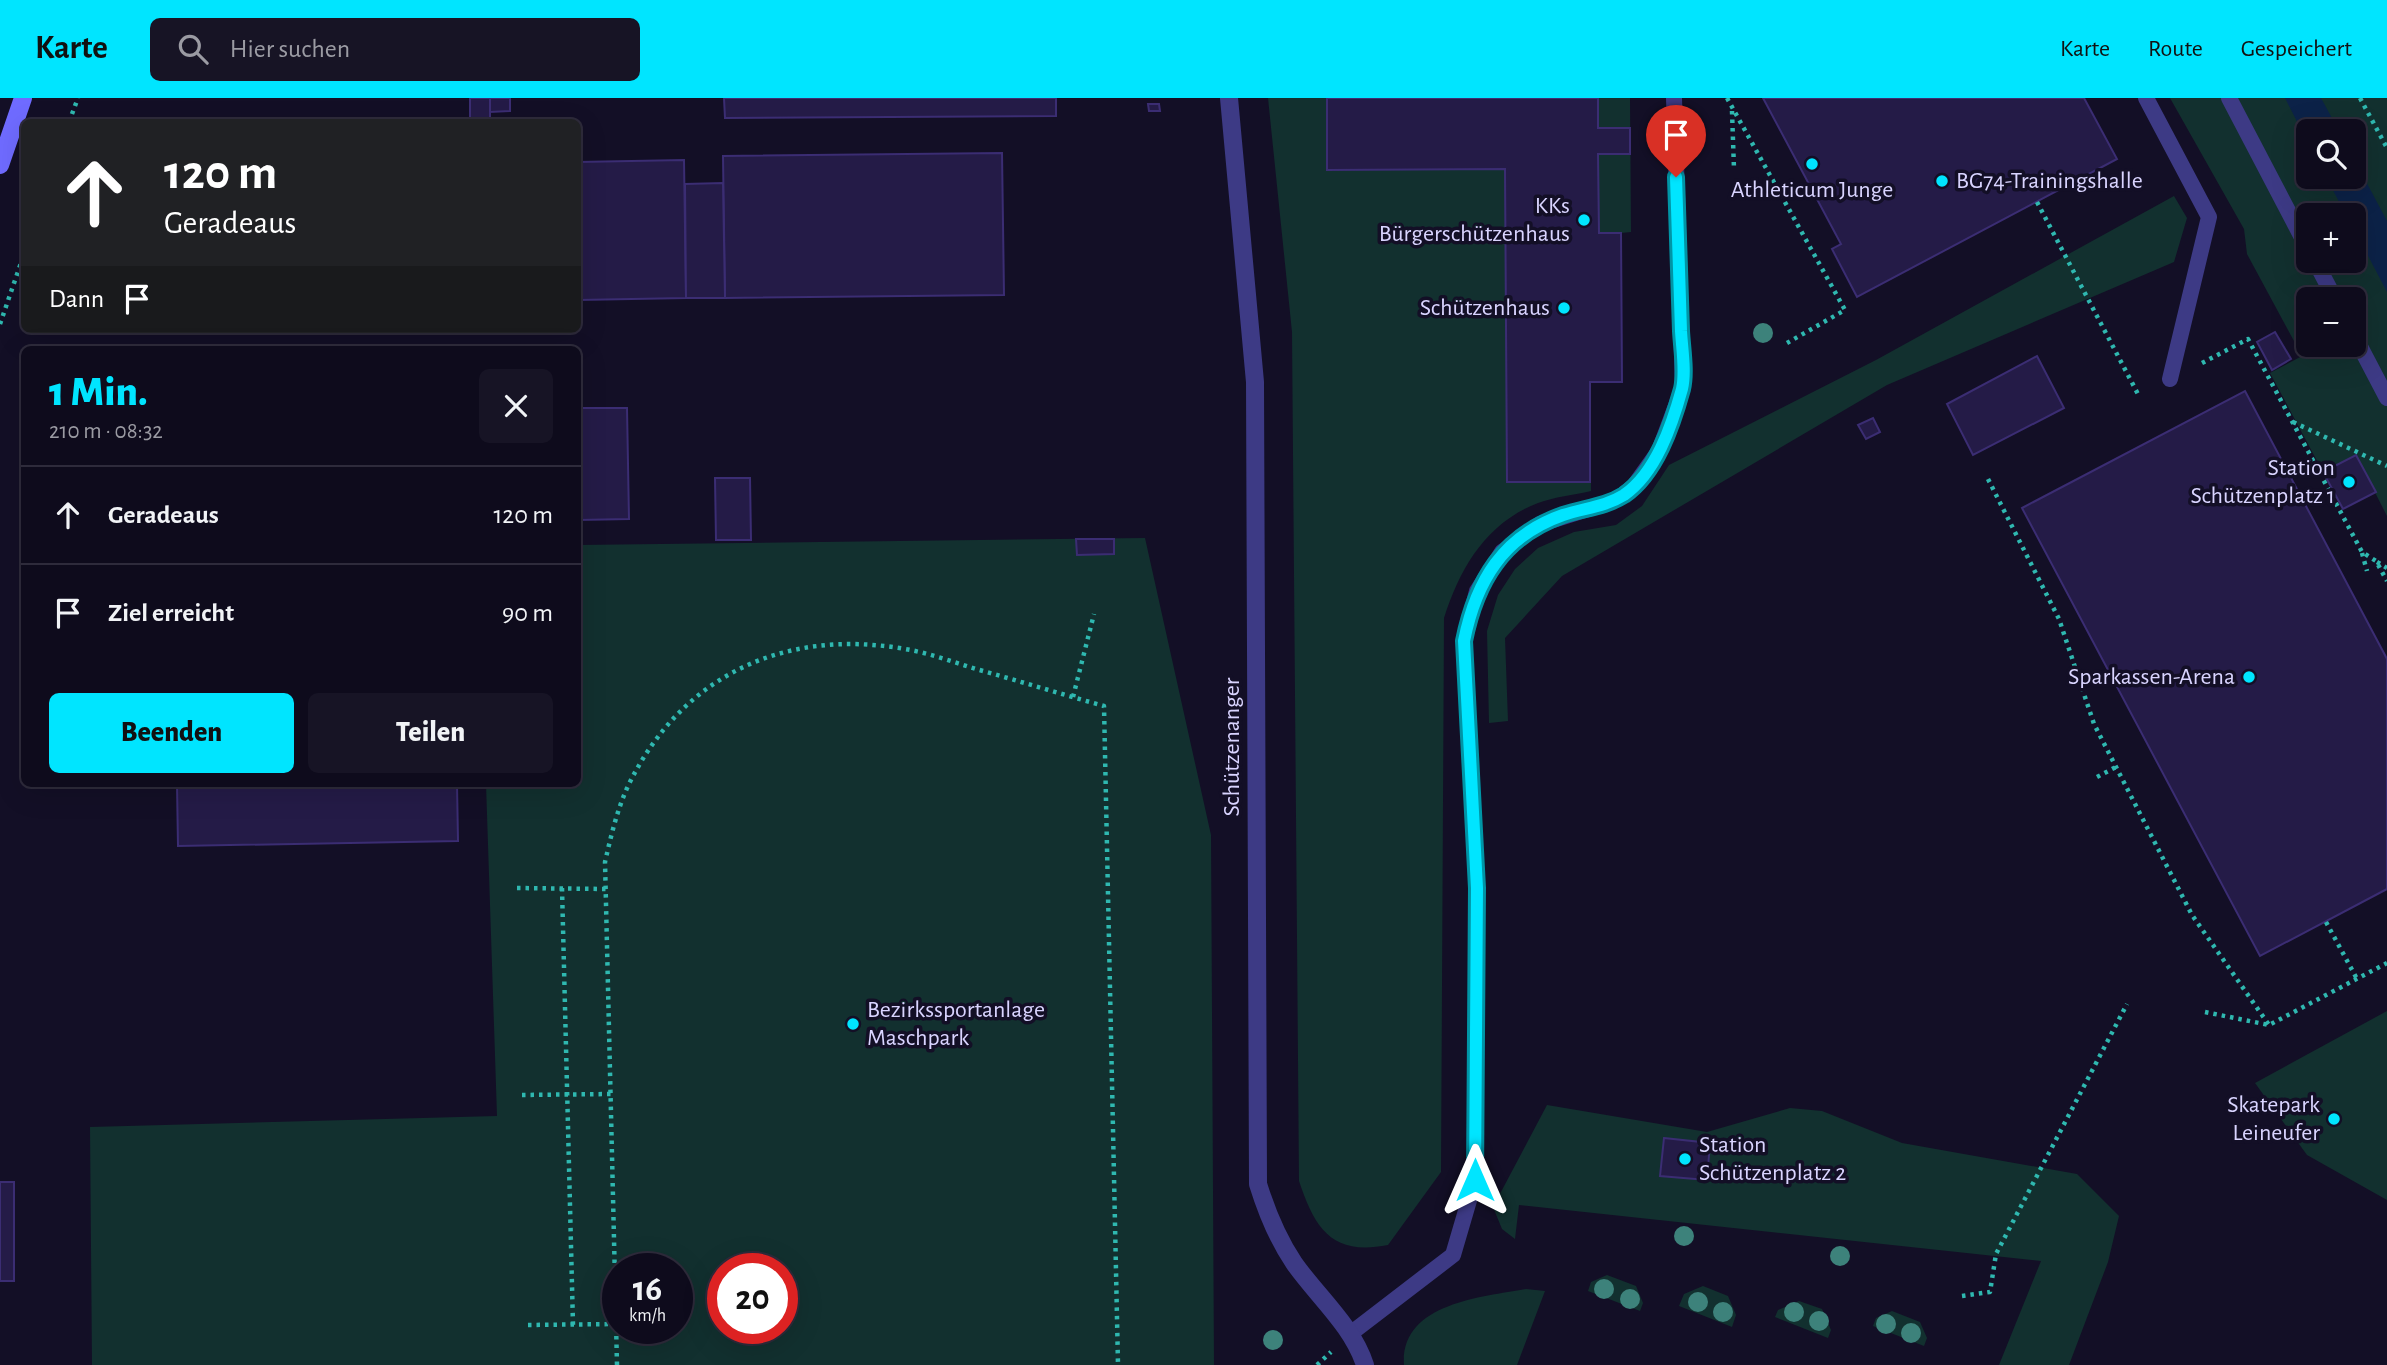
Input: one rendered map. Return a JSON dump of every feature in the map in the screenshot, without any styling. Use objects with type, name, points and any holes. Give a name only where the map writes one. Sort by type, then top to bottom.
[{"type":"main road","points":[[0,165],[23,98]]},
{"type":"street","name":"Schützenanger","points":[[1229,98],[1255,382],[1258,1184],[1271,1225],[1288,1254],[1350,1334],[1365,1365]]},
{"type":"lane","points":[[1350,1334],[1452,1255],[1475,1180],[1477,888],[1464,641],[1477,591],[1502,552],[1540,524],[1610,502],[1634,486],[1659,451],[1683,387],[1674,98]]},
{"type":"lane","points":[[2146,98],[2208,217],[2170,379]]},
{"type":"lane","points":[[2229,98],[2296,226]]},
{"type":"lane","points":[[2366,357],[2387,398]]},
{"type":"path","points":[[70,119],[78,98]]},
{"type":"path","points":[[1727,98],[1845,310],[1787,342]]},
{"type":"path","points":[[2360,98],[2387,148]]},
{"type":"path","points":[[1732,107],[1734,169]]},
{"type":"path","points":[[2037,202],[2139,396]]},
{"type":"path","points":[[0,324],[21,263]]},
{"type":"path","points":[[2170,379],[2248,339],[2362,552],[2367,571]]},
{"type":"path","points":[[2293,422],[2387,466]]},
{"type":"path","points":[[1988,479],[2059,619],[2094,724],[2192,915],[2269,1025]]},
{"type":"path","points":[[2362,552],[2387,568]]},
{"type":"path","points":[[2376,561],[2387,581]]},
{"type":"path","points":[[1073,697],[1094,614]]},
{"type":"path","points":[[615,1253],[605,862],[628,786],[666,727],[691,702],[722,678],[752,663],[784,650],[822,643],[859,643],[906,649],[1104,706],[1118,1365]]},
{"type":"path","points":[[2097,776],[2116,767]]},
{"type":"path","points":[[517,888],[606,889]]},
{"type":"path","points":[[562,888],[573,1325]]},
{"type":"path","points":[[2326,922],[2357,979]]},
{"type":"path","points":[[2205,1012],[2269,1025],[2387,963]]},
{"type":"path","points":[[1962,1296],[1990,1292],[1996,1254],[2127,1004]]},
{"type":"path","points":[[522,1095],[611,1094]]},
{"type":"path","points":[[528,1325],[602,1324]]},
{"type":"path","points":[[617,1344],[617,1365]]},
{"type":"green space","points":[[1268,98],[1630,98],[1631,232],[1621,233],[1622,382],[1590,383],[1591,491],[1538,503],[1504,522],[1490,535],[1467,565],[1444,618],[1441,1172],[1388,1245],[1369,1247],[1339,1242],[1329,1235],[1312,1213],[1299,1181],[1292,332]]},
{"type":"green space","points":[[2170,98],[2387,98],[2387,516],[2356,455],[2323,472],[2270,373],[2300,357],[2366,357],[2366,287],[2296,287],[2296,345],[2247,254],[2244,229]]},
{"type":"green space","points":[[2174,196],[2187,218],[2174,262],[1887,385],[1562,576],[1505,638],[1508,721],[1489,723],[1487,631],[1498,595],[1515,569],[1538,548],[1574,532],[1616,525],[1642,506],[1669,465],[1876,360]]},
{"type":"green space","name":"Bezirkssportanlage Maschpark","points":[[1145,538],[1211,835],[1214,1365],[92,1365],[90,1127],[497,1116],[486,787],[581,787],[581,545]]},
{"type":"green space","name":"Skatepark Leineufer","points":[[2387,1011],[2387,1200],[2307,1155],[2255,1083]]},
{"type":"green space","points":[[1547,1105],[1707,1132],[1790,1108],[1822,1111],[1902,1143],[2077,1174],[2119,1216],[2108,1262],[2069,1365],[1999,1365],[2041,1261],[1519,1205],[1515,1239],[1502,1229],[1493,1207]]},
{"type":"green space","points":[[1607,1275],[1636,1286],[1643,1303],[1640,1311],[1588,1291],[1591,1282]]},
{"type":"green space","points":[[1703,1286],[1728,1296],[1736,1315],[1732,1327],[1679,1306],[1684,1294]]},
{"type":"green space","points":[[1526,1289],[1545,1291],[1517,1365],[1404,1365],[1406,1345],[1415,1329],[1429,1316],[1466,1300]]},
{"type":"green space","points":[[1799,1301],[1822,1309],[1831,1330],[1828,1338],[1775,1317],[1778,1310]]},
{"type":"green space","points":[[1892,1311],[1920,1322],[1927,1338],[1924,1346],[1873,1326],[1876,1318]]},
{"type":"water","points":[[2285,98],[2321,98],[2332,119],[2296,119]]},
{"type":"water","points":[[2366,182],[2387,221],[2387,292],[2366,252],[2366,203],[2340,203],[2332,189],[2366,189]]},
{"type":"building","points":[[470,98],[490,98],[490,119],[470,119]]},
{"type":"building","points":[[490,98],[510,98],[510,111],[490,112]]},
{"type":"building","points":[[724,98],[1056,98],[1056,116],[725,118]]},
{"type":"building","name":"Schützenhaus","points":[[1327,98],[1598,98],[1598,128],[1630,128],[1630,154],[1598,154],[1599,233],[1621,233],[1622,382],[1590,382],[1590,482],[1507,482],[1505,169],[1327,170]]},
{"type":"building","name":"BG74-Trainingshalle","points":[[1763,98],[2084,98],[2117,159],[1857,297],[1832,249],[1841,244]]},
{"type":"building","points":[[1148,104],[1159,104],[1160,111],[1149,111]]},
{"type":"building","points":[[1002,153],[1004,295],[725,298],[723,156]]},
{"type":"building","points":[[684,160],[686,298],[581,300],[581,162]]},
{"type":"building","points":[[723,183],[725,298],[686,298],[685,184]]},
{"type":"building","points":[[2275,332],[2291,359],[2272,370],[2257,342]]},
{"type":"building","points":[[2037,356],[2064,408],[1973,455],[1947,404]]},
{"type":"building","name":"Sparkassen-Arena","points":[[2245,391],[2387,659],[2387,889],[2260,956],[2022,508]]},
{"type":"building","points":[[581,408],[627,408],[629,519],[581,520]]},
{"type":"building","points":[[1873,418],[1880,432],[1866,439],[1858,425]]},
{"type":"building","name":"Station Schützenplatz 1","points":[[2356,455],[2376,492],[2343,509],[2323,472]]},
{"type":"building","points":[[715,478],[750,478],[751,540],[716,540]]},
{"type":"building","points":[[1076,539],[1114,539],[1114,554],[1077,555]]},
{"type":"building","points":[[177,787],[457,787],[458,841],[178,846]]},
{"type":"building","name":"Station Schützenplatz 2","points":[[1664,1138],[1710,1143],[1707,1180],[1660,1176]]},
{"type":"building","points":[[0,1182],[14,1182],[14,1281],[0,1281]]},
{"type":"place","name":"Athleticum Junge","points":[[1812,164]]},
{"type":"place","name":"BG74-Trainingshalle","points":[[1942,181]]},
{"type":"place","name":"KKs Bürgerschützenhaus","points":[[1584,220]]},
{"type":"place","name":"Schützenhaus","points":[[1564,308]]},
{"type":"place","name":"Station Schützenplatz 1","points":[[2349,482]]},
{"type":"place","name":"Sparkassen-Arena","points":[[2249,677]]},
{"type":"place","name":"Bezirkssportanlage Maschpark","points":[[853,1024]]},
{"type":"place","name":"Skatepark Leineufer","points":[[2334,1119]]},
{"type":"place","name":"Station Schützenplatz 2","points":[[1685,1159]]},
{"type":"route","points":[[1475,1180],[1477,888],[1464,641],[1469,615],[1477,591],[1502,552],[1540,524],[1610,502],[1623,495],[1634,486],[1659,451],[1683,387],[1676,177]]}]
